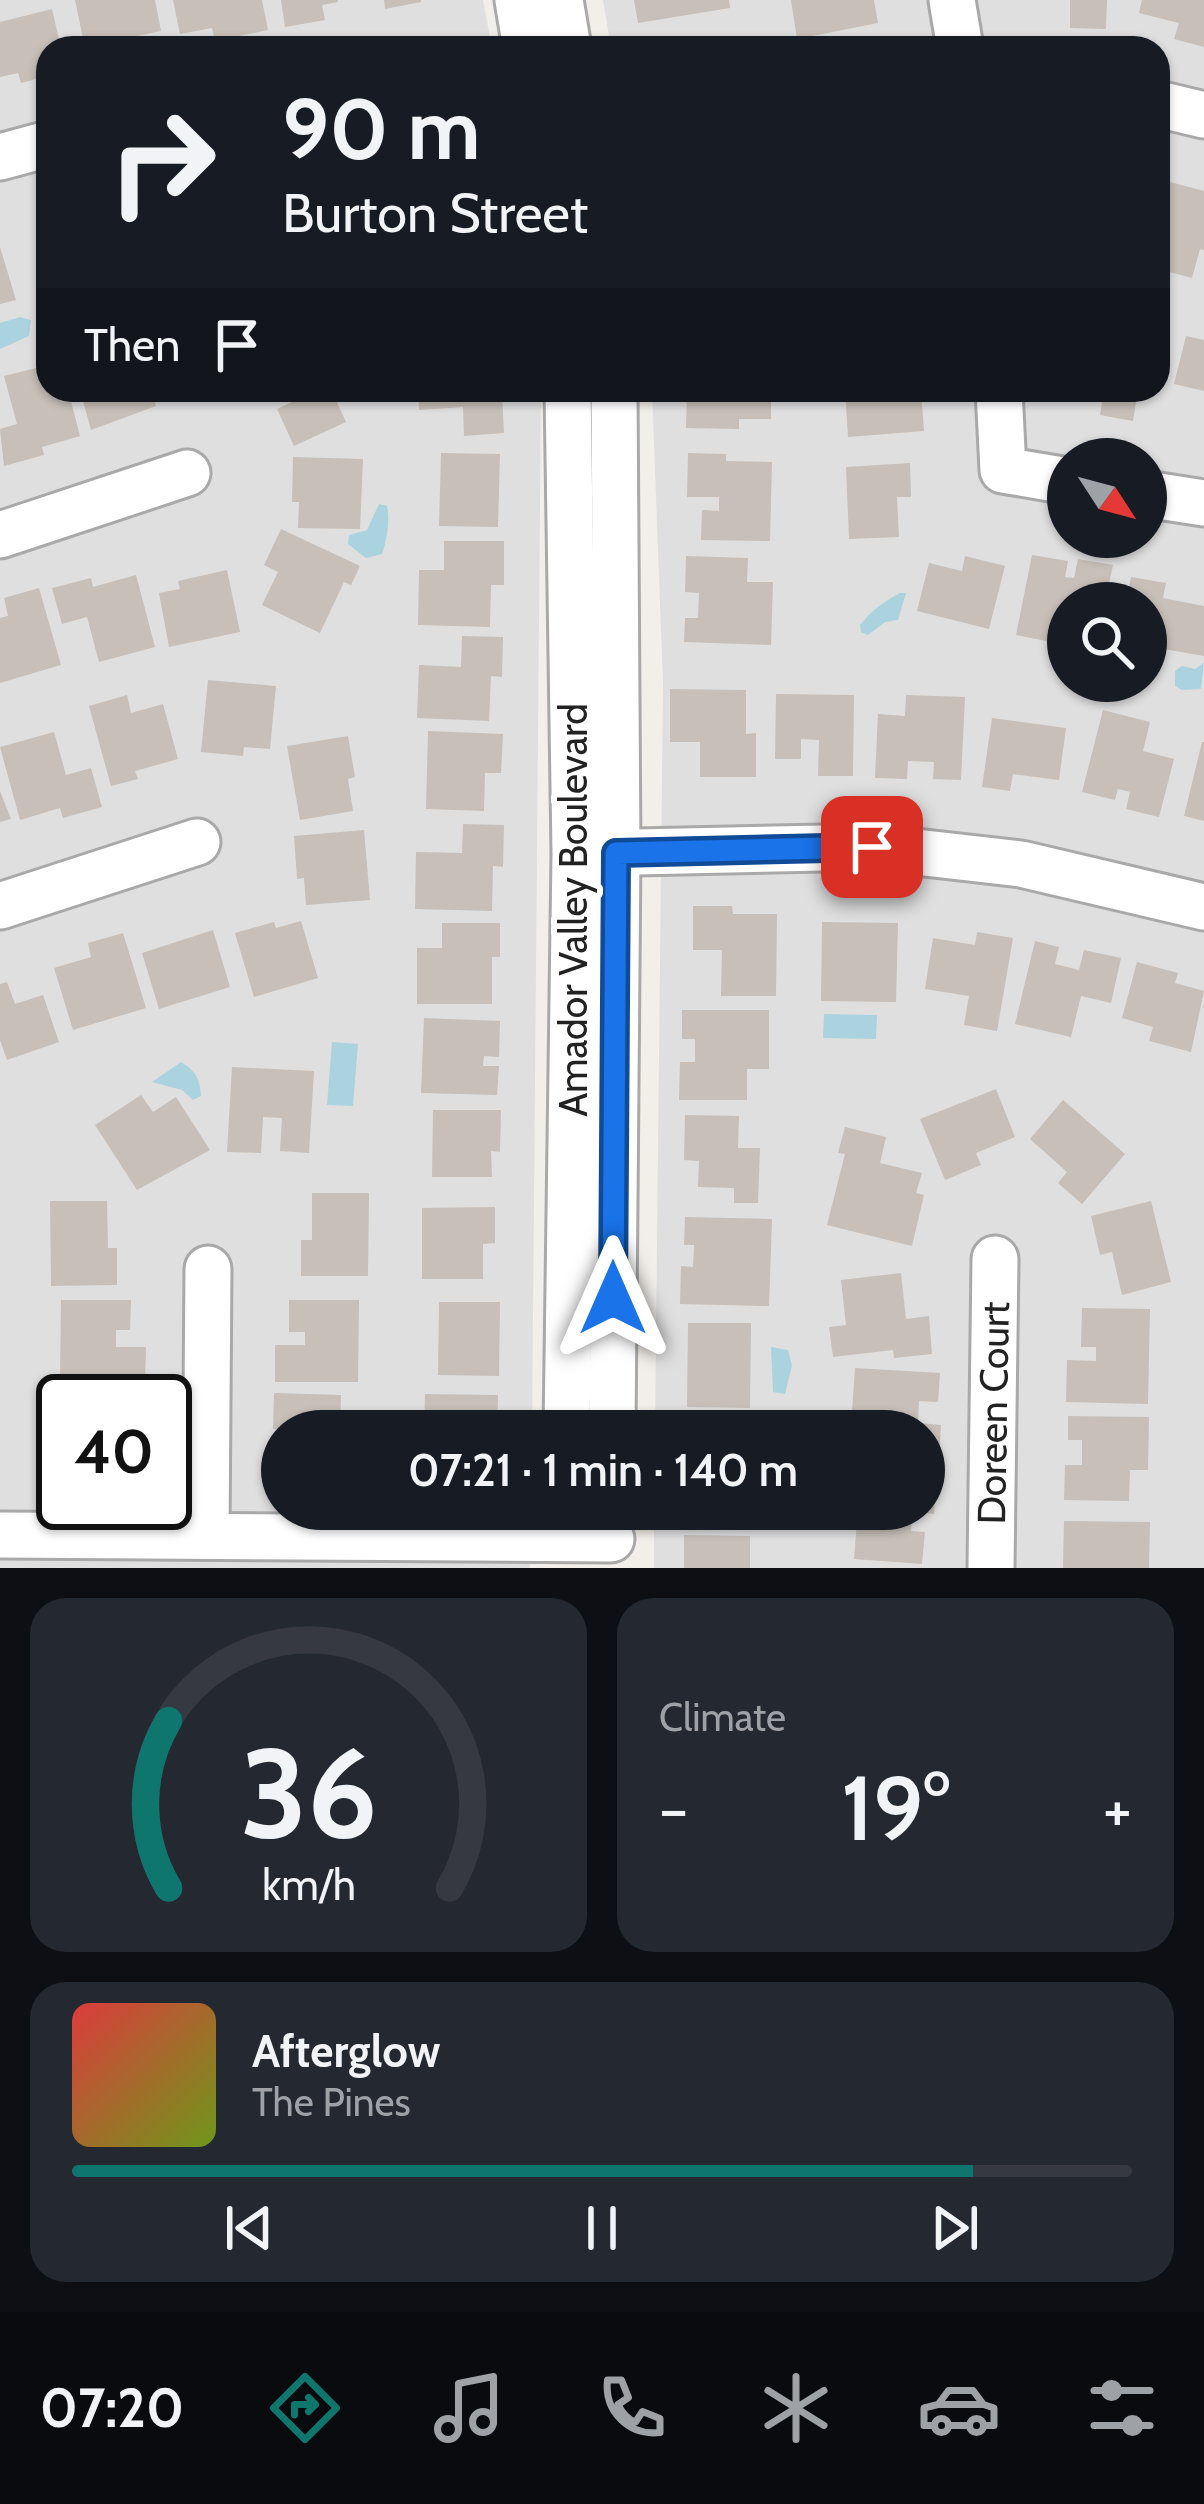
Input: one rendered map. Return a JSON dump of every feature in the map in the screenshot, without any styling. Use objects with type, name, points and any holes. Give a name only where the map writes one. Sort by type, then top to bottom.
[{"type":"street","points":[[518,0],[524,36]]},
{"type":"street","points":[[560,0],[566,36]]},
{"type":"street","points":[[952,0],[958,36]]},
{"type":"street","points":[[1170,107],[1204,115]]},
{"type":"street","points":[[0,157],[36,147]]},
{"type":"street","name":"Amador Valley Boulevard","points":[[569,402],[596,853],[611,1410]]},
{"type":"street","name":"Amador Valley Boulevard","points":[[568,1410],[614,402]]},
{"type":"street","points":[[1000,402],[1003,470],[1047,477]]},
{"type":"street","points":[[0,535],[187,473]]},
{"type":"street","points":[[1167,497],[1204,503]]},
{"type":"street","points":[[0,906],[197,842]]},
{"type":"street","points":[[596,853],[872,847],[1021,864],[1204,907]]},
{"type":"street","name":"Doreen Court","points":[[991,1568],[994,1259]]},
{"type":"street","points":[[206,1535],[208,1269]]},
{"type":"street","points":[[0,1535],[611,1539]]},
{"type":"shaded area","points":[[0,0],[483,0],[490,36],[36,36],[36,402],[541,402],[532,1410],[261,1410],[261,1530],[531,1530],[530,1568],[0,1568]]},
{"type":"shaded area","points":[[603,0],[1204,0],[1204,1568],[654,1568],[654,1530],[945,1530],[945,1410],[655,1410],[663,683],[652,402],[1170,402],[1170,36],[609,36]]},
{"type":"water","points":[[20,317],[31,320],[29,336],[0,349],[0,323]]},
{"type":"water","points":[[379,504],[387,506],[385,542],[382,554],[366,558],[348,544],[349,535],[367,530]]},
{"type":"water","points":[[906,593],[898,620],[885,622],[868,635],[861,632],[860,625],[869,615]]},
{"type":"water","points":[[1204,663],[1201,689],[1175,686],[1175,671]]},
{"type":"water","points":[[824,1014],[877,1015],[876,1039],[823,1038]]},
{"type":"water","points":[[332,1042],[358,1044],[353,1106],[327,1105]]},
{"type":"water","points":[[181,1062],[198,1080],[201,1096],[193,1100],[182,1090],[152,1082]]},
{"type":"water","points":[[771,1347],[788,1350],[792,1365],[785,1394],[773,1392]]},
{"type":"building","points":[[75,0],[155,0],[161,31],[82,36]]},
{"type":"building","points":[[173,0],[262,0],[268,30],[239,36],[214,36],[212,28],[180,34]]},
{"type":"building","points":[[281,0],[338,2],[322,5],[325,20],[285,27]]},
{"type":"building","points":[[384,0],[421,0],[421,2],[385,9]]},
{"type":"building","points":[[634,0],[729,0],[730,8],[638,23]]},
{"type":"building","points":[[791,0],[874,0],[878,23],[797,36]]},
{"type":"building","points":[[1070,0],[1107,0],[1106,29],[1070,28]]},
{"type":"building","points":[[1142,0],[1204,0],[1204,47],[1174,39],[1179,23],[1139,13]]},
{"type":"building","points":[[52,9],[58,36],[36,36],[36,79],[21,83],[18,73],[0,77],[0,22]]},
{"type":"building","points":[[1170,182],[1204,191],[1204,250],[1200,249],[1192,278],[1170,272]]},
{"type":"building","points":[[0,247],[16,300],[0,304]]},
{"type":"building","points":[[1186,336],[1204,340],[1204,391],[1174,384]]},
{"type":"building","points":[[36,368],[36,402],[71,402],[80,436],[42,447],[44,455],[4,466],[0,429],[17,424],[4,376]]},
{"type":"building","points":[[83,402],[155,402],[156,406],[91,430]]},
{"type":"building","points":[[292,402],[337,402],[346,422],[294,446],[277,409]]},
{"type":"building","points":[[419,402],[502,402],[504,433],[464,436],[463,407],[419,410]]},
{"type":"building","points":[[687,402],[771,402],[771,419],[739,419],[739,429],[686,428]]},
{"type":"building","points":[[846,402],[922,402],[924,431],[848,437]]},
{"type":"building","points":[[1102,402],[1136,402],[1133,421],[1100,415]]},
{"type":"building","points":[[441,453],[500,454],[498,527],[439,526]]},
{"type":"building","points":[[688,453],[726,454],[726,461],[772,462],[770,541],[701,540],[702,510],[719,511],[719,497],[687,497]]},
{"type":"building","points":[[293,457],[363,459],[360,529],[298,528],[299,502],[292,502]]},
{"type":"building","points":[[910,463],[911,497],[897,497],[899,537],[849,539],[846,467]]},
{"type":"building","points":[[281,529],[360,566],[351,585],[344,582],[320,633],[262,605],[278,572],[264,565]]},
{"type":"building","points":[[444,541],[504,541],[504,585],[491,585],[490,627],[418,625],[419,570],[444,570]]},
{"type":"building","points":[[1032,555],[1068,561],[1065,577],[1074,578],[1078,559],[1113,565],[1109,582],[1047,582],[1047,641],[1016,635]]},
{"type":"building","points":[[686,556],[748,558],[747,582],[773,582],[771,645],[684,642],[685,618],[698,618],[699,593],[685,592]]},
{"type":"building","points":[[965,556],[1005,566],[989,629],[917,611],[929,563],[962,571]]},
{"type":"building","points":[[227,570],[240,632],[169,647],[159,593],[180,589],[178,581]]},
{"type":"building","points":[[136,575],[155,647],[99,662],[87,617],[62,624],[52,588],[91,578],[93,587]]},
{"type":"building","points":[[39,588],[61,665],[0,683],[0,618],[8,616],[4,598]]},
{"type":"building","points":[[1167,599],[1204,606],[1204,656],[1167,650]]},
{"type":"building","points":[[462,636],[503,637],[502,677],[491,676],[489,721],[417,718],[419,665],[461,667]]},
{"type":"building","points":[[208,680],[276,686],[270,749],[244,747],[243,756],[201,752]]},
{"type":"building","points":[[670,689],[746,690],[746,734],[756,733],[756,777],[700,777],[700,742],[670,742]]},
{"type":"building","points":[[776,694],[854,695],[853,776],[818,776],[819,740],[801,739],[801,759],[775,759]]},
{"type":"building","points":[[127,695],[131,713],[163,704],[178,759],[135,771],[138,779],[111,786],[89,706]]},
{"type":"building","points":[[906,695],[965,697],[961,780],[933,779],[934,762],[908,761],[907,779],[875,778],[878,714],[905,716]]},
{"type":"building","points":[[1103,710],[1150,722],[1143,751],[1174,759],[1159,817],[1126,809],[1130,792],[1118,789],[1115,800],[1082,792]]},
{"type":"building","points":[[992,718],[1066,728],[1059,780],[1013,774],[1010,791],[982,787]]},
{"type":"building","points":[[428,731],[503,734],[501,773],[485,773],[484,811],[426,809]]},
{"type":"building","points":[[54,732],[66,775],[91,768],[102,807],[63,818],[60,808],[20,820],[0,747]]},
{"type":"building","points":[[348,736],[355,777],[348,779],[353,811],[300,820],[287,746]]},
{"type":"building","points":[[1204,742],[1204,821],[1184,816]]},
{"type":"building","points":[[0,791],[11,819],[0,822]]},
{"type":"building","points":[[463,824],[504,825],[503,867],[493,866],[492,911],[415,909],[416,852],[462,853]]},
{"type":"building","points":[[364,830],[370,900],[306,905],[304,878],[297,879],[294,836]]},
{"type":"building","points":[[693,906],[732,906],[733,914],[777,914],[776,996],[721,996],[722,950],[693,950]]},
{"type":"building","points":[[301,921],[318,978],[254,997],[235,933],[274,922],[276,928]]},
{"type":"building","points":[[822,922],[898,923],[896,1002],[821,1001]]},
{"type":"building","points":[[442,923],[500,923],[500,957],[492,957],[492,1004],[417,1004],[417,948],[442,948]]},
{"type":"building","points":[[213,930],[230,987],[159,1009],[142,953]]},
{"type":"building","points":[[977,932],[1013,938],[997,1031],[964,1025],[969,996],[925,989],[933,938],[975,945]]},
{"type":"building","points":[[123,933],[146,1008],[73,1030],[54,968],[91,957],[88,943]]},
{"type":"building","points":[[1035,941],[1059,947],[1055,964],[1079,970],[1084,950],[1121,958],[1111,1003],[1081,996],[1071,1037],[1015,1024]]},
{"type":"building","points":[[1137,962],[1178,973],[1175,983],[1204,991],[1191,1052],[1149,1041],[1153,1027],[1122,1018]]},
{"type":"building","points":[[7,982],[15,1004],[43,995],[59,1042],[7,1060],[0,1040],[0,984]]},
{"type":"building","points":[[682,1010],[769,1010],[769,1069],[747,1069],[747,1100],[679,1100],[680,1062],[695,1062],[695,1039],[682,1039]]},
{"type":"building","points":[[424,1018],[500,1021],[499,1057],[484,1056],[483,1066],[499,1066],[497,1095],[421,1093]]},
{"type":"building","points":[[232,1067],[314,1071],[309,1153],[280,1151],[282,1118],[263,1117],[261,1153],[227,1152]]},
{"type":"building","points":[[996,1089],[1015,1137],[976,1153],[981,1165],[945,1180],[920,1119]]},
{"type":"building","points":[[141,1095],[153,1112],[176,1097],[210,1150],[137,1190],[95,1125]]},
{"type":"building","points":[[1063,1100],[1125,1154],[1082,1204],[1058,1183],[1067,1172],[1030,1139]]},
{"type":"building","points":[[433,1110],[501,1110],[500,1152],[491,1151],[492,1177],[432,1177]]},
{"type":"building","points":[[685,1115],[739,1116],[738,1148],[760,1148],[758,1203],[734,1203],[734,1188],[698,1187],[699,1161],[684,1160]]},
{"type":"building","points":[[845,1127],[886,1137],[880,1163],[922,1173],[916,1193],[924,1195],[912,1246],[827,1225],[845,1154],[838,1153]]},
{"type":"building","points":[[312,1193],[369,1193],[368,1276],[301,1276],[301,1240],[312,1240]]},
{"type":"building","points":[[50,1201],[107,1201],[108,1248],[117,1248],[117,1285],[51,1286]]},
{"type":"building","points":[[1151,1201],[1171,1282],[1122,1295],[1112,1252],[1100,1255],[1091,1216]]},
{"type":"building","points":[[495,1207],[495,1243],[483,1244],[483,1279],[422,1279],[422,1208]]},
{"type":"building","points":[[685,1217],[772,1219],[769,1306],[680,1304],[681,1266],[693,1267],[694,1245],[684,1245]]},
{"type":"building","points":[[901,1273],[906,1319],[929,1316],[932,1354],[894,1358],[893,1350],[833,1357],[829,1327],[846,1325],[841,1280]]},
{"type":"building","points":[[61,1300],[131,1300],[130,1330],[116,1330],[116,1347],[146,1347],[145,1374],[60,1374]]},
{"type":"building","points":[[289,1300],[359,1300],[358,1382],[275,1382],[275,1345],[305,1345],[305,1332],[289,1332]]},
{"type":"building","points":[[439,1302],[500,1302],[499,1376],[438,1375]]},
{"type":"building","points":[[1082,1308],[1150,1309],[1148,1404],[1066,1402],[1067,1360],[1096,1361],[1096,1347],[1081,1347]]},
{"type":"building","points":[[688,1323],[751,1323],[750,1408],[687,1407]]},
{"type":"building","points":[[855,1368],[940,1373],[938,1402],[919,1401],[919,1410],[852,1410]]},
{"type":"building","points":[[274,1393],[341,1395],[341,1410],[274,1410]]},
{"type":"building","points":[[425,1394],[498,1395],[498,1410],[425,1410]]},
{"type":"building","points":[[1068,1416],[1149,1417],[1148,1470],[1130,1470],[1129,1501],[1064,1500],[1065,1465],[1082,1465],[1082,1440],[1068,1440]]},
{"type":"building","points":[[1064,1521],[1150,1522],[1149,1568],[1063,1568]]},
{"type":"building","points":[[856,1530],[925,1532],[922,1564],[854,1559]]},
{"type":"building","points":[[684,1535],[750,1536],[750,1568],[684,1568]]},
{"type":"route","points":[[613,1298],[616,853],[872,847]]}]
